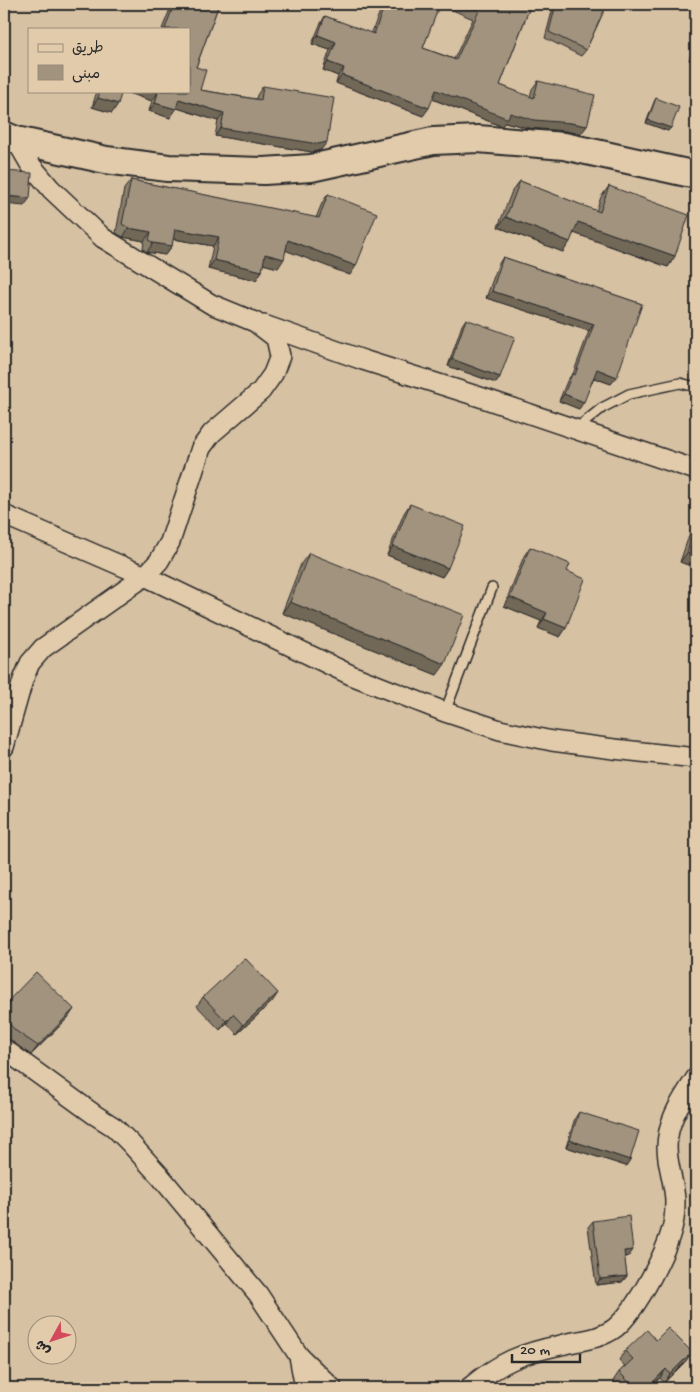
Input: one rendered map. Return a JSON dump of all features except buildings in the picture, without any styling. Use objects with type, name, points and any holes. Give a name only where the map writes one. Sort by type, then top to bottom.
[{"type":"main road","points":[[10,137],[106,160],[168,168],[264,171],[311,168],[433,141],[478,139],[564,146],[696,175]]},
{"type":"street","points":[[10,137],[51,189],[103,238],[211,304],[255,322],[362,360],[480,397],[696,470]]},
{"type":"street","points":[[4,747],[23,680],[30,663],[43,648],[145,576],[159,562],[170,542],[201,448],[212,433],[261,390],[273,374],[280,356],[276,338],[255,322]]},
{"type":"street","points":[[4,515],[145,576],[352,675],[445,712],[500,730],[552,740],[696,758]]},
{"type":"street","points":[[4,1049],[114,1127],[130,1143],[160,1176],[258,1294],[299,1356],[332,1388]]},
{"type":"street","points":[[469,1388],[503,1363],[524,1354],[561,1344],[594,1338],[614,1328],[628,1313],[658,1266],[675,1218],[675,1199],[668,1154],[668,1137],[671,1122],[696,1078]]},
{"type":"street","points":[[299,1356],[305,1388]]},
{"type":"lane","points":[[576,429],[602,408],[629,394],[680,383],[696,387]]},
{"type":"lane","points":[[445,712],[492,588]]}]
